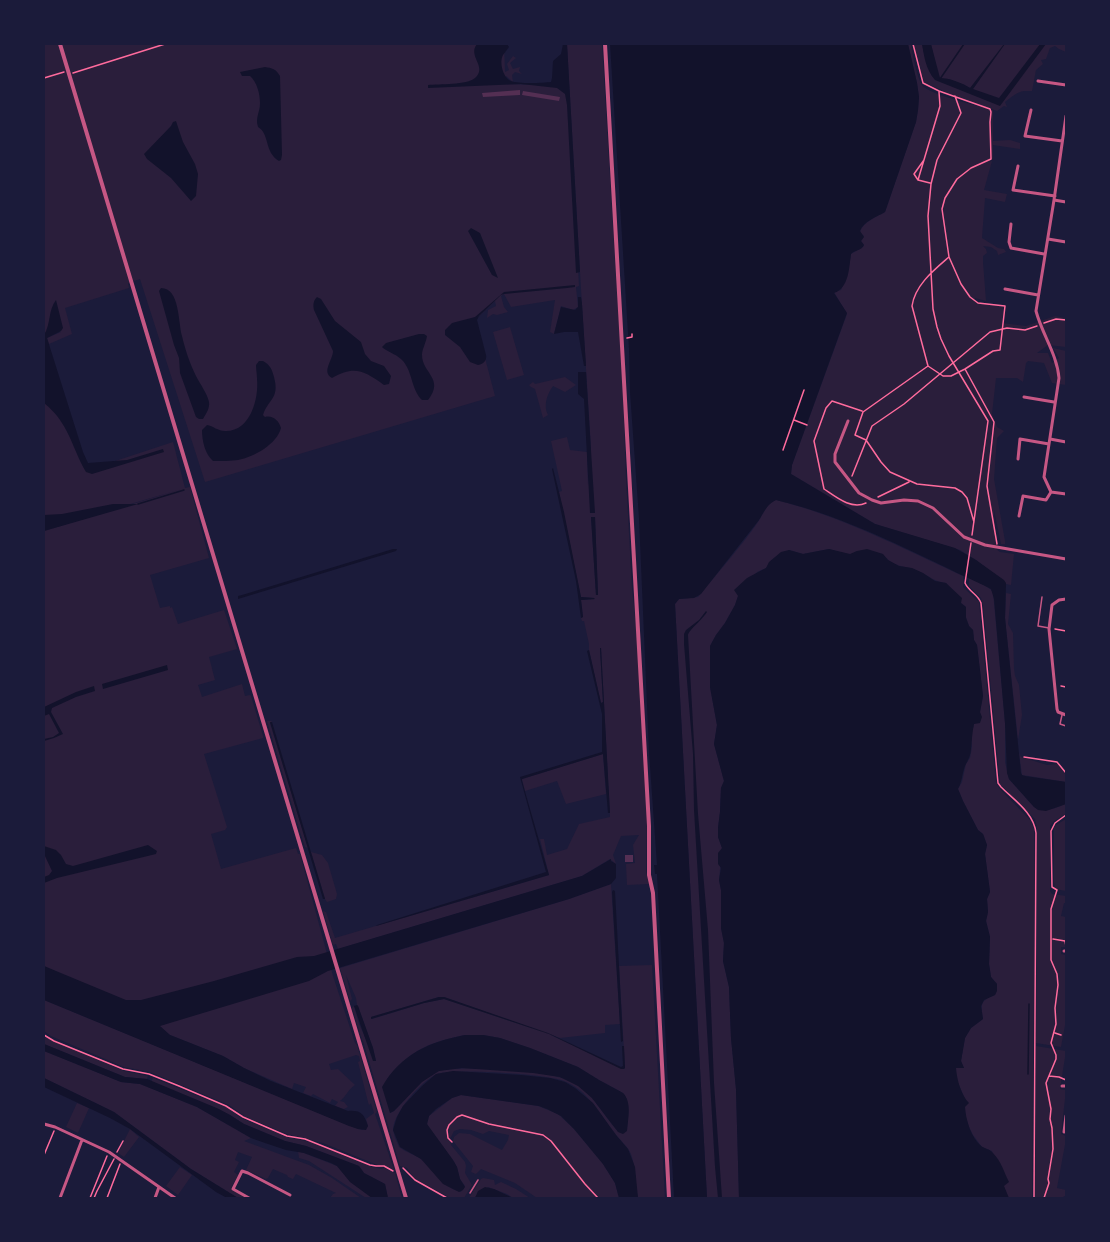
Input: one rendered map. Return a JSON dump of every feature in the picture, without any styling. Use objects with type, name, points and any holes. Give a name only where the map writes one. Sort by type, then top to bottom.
[{"type":"street","points":[[60,44],[406,1198]]},
{"type":"street","points":[[605,44],[650,844],[648,865],[653,892],[669,1198]]},
{"type":"street","points":[[1038,81],[1066,85]]},
{"type":"street","points":[[1031,110],[1025,136],[1064,145]]},
{"type":"street","points":[[1051,492],[1044,477],[1059,378],[1036,311],[1064,145],[1066,116]]},
{"type":"street","points":[[1018,166],[1013,190],[1066,202]]},
{"type":"street","points":[[1011,224],[1009,242],[1011,248],[1045,254]]},
{"type":"street","points":[[1048,239],[1066,242]]},
{"type":"street","points":[[1005,289],[1038,295]]},
{"type":"street","points":[[1024,397],[1055,402]]},
{"type":"street","points":[[848,421],[834,456],[837,466],[859,493],[881,503],[918,501],[933,508],[962,536],[986,545],[1066,559]]},
{"type":"street","points":[[1018,459],[1020,439],[1049,444]]},
{"type":"street","points":[[1050,439],[1066,442]]},
{"type":"street","points":[[1051,492],[1066,494]]},
{"type":"street","points":[[1019,516],[1023,496],[1046,500],[1051,492]]},
{"type":"street","points":[[1064,715],[1057,709],[1049,628],[1052,605],[1059,600],[1066,599]]},
{"type":"street","points":[[1064,1132],[1066,1116]]},
{"type":"street","points":[[44,1124],[109,1152],[175,1198]]},
{"type":"street","points":[[60,1198],[82,1140]]},
{"type":"street","points":[[249,1198],[233,1188],[242,1171],[290,1195]]},
{"type":"street","points":[[155,1198],[159,1187]]},
{"type":"lane","points":[[1042,597],[1038,626],[1049,628]]},
{"type":"lane","points":[[1064,715],[1060,724],[1066,726]]},
{"type":"lane","points":[[470,1193],[478,1180]]},
{"type":"path","points":[[44,78],[165,44]]},
{"type":"path","points":[[913,44],[923,83],[990,109],[991,112],[992,159],[965,172],[957,179],[945,198],[942,209],[949,256],[960,284],[978,303],[1005,306],[1000,350],[993,351],[951,376],[943,376],[928,366],[912,306],[913,298],[932,272],[949,256]]},
{"type":"path","points":[[918,180],[939,106],[939,91]]},
{"type":"path","points":[[955,96],[961,113],[937,160],[931,184],[928,216],[933,309],[941,339],[987,421],[965,580],[966,587],[978,596],[981,603],[998,783],[1032,818],[1036,833],[1034,1198]]},
{"type":"path","points":[[924,159],[914,174],[918,180],[931,184]]},
{"type":"path","points":[[850,482],[872,426],[904,404],[990,332],[1002,328],[1025,330],[1056,319],[1066,320]]},
{"type":"path","points":[[627,338],[632,339],[632,334]]},
{"type":"path","points":[[928,366],[863,412],[855,435],[866,440],[890,472],[910,482],[955,488],[962,492],[967,498],[974,523]]},
{"type":"path","points":[[965,369],[993,422],[987,486],[997,547]]},
{"type":"path","points":[[783,450],[804,390]]},
{"type":"path","points":[[863,412],[832,402],[826,408],[814,441],[824,489],[840,500],[856,506],[910,482]]},
{"type":"path","points":[[794,420],[807,425]]},
{"type":"path","points":[[1055,629],[1066,631]]},
{"type":"path","points":[[1061,686],[1066,687]]},
{"type":"path","points":[[1024,757],[1058,762],[1066,773]]},
{"type":"path","points":[[1044,1198],[1049,1183],[1053,1149],[1051,1110],[1046,1086],[1056,1059],[1051,1043],[1057,1021],[1055,1008],[1058,985],[1057,974],[1051,960],[1052,909],[1058,891],[1052,887],[1051,831],[1055,823],[1066,815]]},
{"type":"path","points":[[1052,938],[1065,941],[1066,946]]},
{"type":"path","points":[[1054,1032],[1061,1035]]},
{"type":"path","points":[[44,1035],[123,1069],[149,1074],[226,1106],[243,1117],[287,1136],[305,1139],[376,1167],[384,1166],[393,1171],[404,1168],[415,1180],[447,1198]]},
{"type":"path","points":[[1048,1077],[1059,1077],[1066,1080]]},
{"type":"path","points":[[452,1143],[448,1138],[447,1130],[451,1121],[462,1115],[489,1124],[543,1135],[552,1141],[589,1190],[598,1198]]},
{"type":"path","points":[[44,1155],[55,1127]]},
{"type":"path","points":[[94,1198],[123,1141]]},
{"type":"path","points":[[90,1198],[109,1152]]},
{"type":"path","points":[[107,1198],[122,1161]]},
{"type":"shaded area","points":[[44,44],[504,44],[505,72],[509,70],[507,64],[513,56],[516,58],[510,63],[513,69],[520,67],[519,71],[522,74],[515,72],[512,75],[513,82],[506,76],[505,84],[568,86],[579,286],[576,287],[578,307],[573,310],[561,306],[554,334],[550,332],[555,300],[511,307],[504,294],[501,296],[508,312],[493,314],[487,318],[488,310],[496,306],[495,301],[475,320],[495,396],[205,482],[140,279],[128,283],[129,288],[65,308],[72,334],[49,344],[47,338],[61,332],[55,327],[44,339]]},
{"type":"shaded area","points":[[477,44],[507,44],[509,47],[501,62],[506,77],[514,82],[531,83],[551,82],[553,61],[561,54],[563,44],[567,44],[580,272],[576,273],[565,94],[557,88],[521,84],[428,88],[428,85],[460,83],[475,78],[479,70],[474,53]]},
{"type":"shaded area","points":[[567,44],[602,44],[632,588],[638,645],[647,814],[646,872],[649,884],[627,885],[626,864],[635,863],[633,845],[639,835],[621,836],[613,855],[616,864],[610,859],[582,876],[338,949],[336,944],[333,945],[323,911],[326,912],[335,938],[549,875],[540,839],[544,839],[547,855],[567,849],[579,824],[610,817],[601,648],[603,702],[601,703],[584,621],[581,618],[583,617],[581,600],[594,598],[581,597],[551,441],[567,437],[570,450],[587,452],[588,486],[591,448]],"holes":[[[591,517],[595,517],[598,595],[596,595]]]},
{"type":"shaded area","points":[[610,44],[908,44],[919,97],[916,122],[885,212],[870,220],[860,231],[864,237],[861,241],[864,245],[851,254],[849,271],[843,287],[834,293],[847,313],[792,465],[791,474],[875,524],[955,548],[1004,580],[1006,583],[1005,618],[1021,773],[1025,776],[1066,782],[1066,804],[1046,811],[1034,807],[1009,779],[994,599],[991,589],[907,549],[829,516],[776,500],[768,506],[701,594],[694,598],[679,599],[675,604],[707,1198],[674,1198],[657,874],[655,874],[654,865],[657,865],[649,752],[639,518]]},
{"type":"shaded area","points":[[908,44],[911,44],[916,71],[922,85],[934,93],[993,110],[993,141],[1010,140],[1020,143],[1020,149],[993,145],[993,158],[989,162],[992,161],[984,190],[1007,194],[1005,202],[985,198],[982,238],[1006,252],[998,255],[997,251],[991,247],[983,246],[987,253],[983,256],[986,301],[975,298],[974,301],[1004,307],[1002,323],[1026,326],[1055,316],[1066,318],[1066,347],[1048,345],[1037,353],[1048,353],[1052,363],[1059,358],[1053,348],[1066,351],[1066,385],[1052,383],[1044,363],[1028,361],[1023,382],[1017,378],[996,378],[992,414],[997,427],[1004,431],[997,438],[994,479],[1005,544],[1001,544],[994,510],[996,549],[1000,552],[1014,554],[1011,585],[1006,584],[960,550],[875,524],[791,474],[792,465],[847,314],[834,292],[841,290],[847,276],[851,254],[864,245],[861,241],[864,236],[860,232],[862,228],[870,220],[885,212],[916,122],[919,97]]},
{"type":"shaded area","points":[[914,44],[922,44],[932,76],[939,78],[931,44],[1066,44],[1066,52],[1055,46],[1050,48],[1046,59],[1041,60],[1043,64],[1036,70],[1032,91],[1016,94],[1005,102],[1007,107],[1004,106],[997,111],[924,82]],"holes":[[[988,66],[973,89],[941,79],[948,79],[971,88]]]},
{"type":"shaded area","points":[[922,44],[931,44],[940,78],[956,81],[970,88],[1005,44],[973,89],[999,98],[1040,44],[1046,44],[1000,106],[935,80],[927,67]]},
{"type":"shaded area","points":[[265,67],[274,69],[280,76],[282,155],[279,161],[271,153],[262,130],[258,127],[260,100],[256,85],[250,76],[242,76],[240,72]]},
{"type":"shaded area","points":[[176,121],[198,174],[196,196],[191,201],[171,178],[144,154]]},
{"type":"shaded area","points":[[471,228],[480,233],[498,278],[492,275],[468,231]]},
{"type":"shaded area","points":[[575,285],[575,287],[501,295],[477,320],[486,357],[485,361],[478,365],[470,362],[460,347],[445,335],[445,330],[452,323],[475,317],[504,292]]},
{"type":"shaded area","points":[[161,288],[167,289],[175,299],[188,356],[209,402],[208,411],[203,419],[196,417],[180,373],[179,358],[159,291]]},
{"type":"shaded area","points":[[317,297],[321,299],[335,321],[361,342],[365,354],[371,361],[384,366],[391,376],[389,384],[384,385],[359,371],[347,372],[332,378],[329,375],[327,369],[333,351],[314,310]]},
{"type":"shaded area","points":[[578,297],[581,297],[582,304],[586,366],[584,366],[578,332],[554,334],[561,307],[575,310],[578,307]]},
{"type":"shaded area","points":[[56,300],[63,328],[47,338],[88,463],[127,460],[163,449],[164,452],[92,474],[86,472],[64,427],[44,403],[44,335]]},
{"type":"shaded area","points":[[510,327],[524,375],[507,380],[493,332]]},
{"type":"shaded area","points":[[419,334],[427,336],[422,355],[425,367],[434,381],[433,393],[428,400],[422,400],[418,396],[403,361],[382,347],[386,343]]},
{"type":"shaded area","points":[[44,340],[88,470],[173,442],[185,488],[190,487],[209,558],[150,575],[160,608],[172,607],[178,624],[224,610],[237,649],[209,657],[215,680],[198,685],[202,697],[242,684],[245,696],[251,696],[263,736],[263,738],[204,754],[227,827],[225,830],[211,834],[221,869],[296,848],[300,854],[333,976],[357,1045],[377,1112],[375,1114],[394,1170],[323,1143],[287,1134],[246,1117],[229,1105],[150,1072],[124,1067],[44,1031],[44,1000],[358,1129],[363,1130],[368,1126],[366,1119],[374,1113],[371,1103],[369,1105],[368,1102],[358,1062],[360,1061],[359,1056],[329,1064],[331,1070],[338,1069],[355,1085],[340,1101],[348,1107],[344,1109],[335,1106],[338,1102],[332,1099],[330,1103],[313,1094],[311,1096],[303,1093],[306,1087],[294,1083],[292,1089],[223,1056],[170,1035],[159,1026],[165,1024],[44,966],[44,531],[182,489],[44,529]]},
{"type":"shaded area","points":[[259,361],[263,361],[270,367],[276,390],[263,415],[277,421],[281,428],[279,434],[264,449],[251,456],[236,460],[213,461],[204,447],[202,430],[207,425],[222,431],[234,430],[247,420],[256,396],[256,365]]},
{"type":"shaded area","points":[[578,372],[586,372],[595,513],[590,513],[584,399],[578,394]]},
{"type":"shaded area","points":[[565,377],[576,385],[565,392],[553,386],[546,400],[548,415],[543,418],[535,389],[529,385],[533,382],[535,384]]},
{"type":"shaded area","points":[[553,468],[581,597],[595,599],[581,600],[583,617],[581,618],[576,581]]},
{"type":"shaded area","points":[[776,500],[848,524],[963,576],[963,587],[979,602],[996,783],[1034,827],[1032,1198],[1009,1198],[1007,1196],[992,1151],[982,1147],[969,1127],[965,1114],[965,1099],[956,1078],[956,1068],[964,1068],[961,1061],[965,1038],[971,1028],[983,1019],[983,1003],[995,995],[997,984],[991,977],[989,964],[990,937],[986,921],[987,899],[990,892],[985,854],[987,845],[958,789],[970,758],[971,736],[983,696],[977,645],[966,617],[966,607],[946,583],[896,565],[882,554],[857,551],[850,555],[829,549],[803,554],[789,550],[766,568],[757,572],[738,596],[725,623],[710,646],[710,687],[717,725],[714,744],[724,781],[721,788],[718,828],[722,848],[719,880],[721,928],[724,943],[723,961],[729,987],[736,1089],[739,1198],[707,1198],[675,604],[679,599],[698,597],[744,541],[767,506]]},
{"type":"shaded area","points":[[113,504],[138,504],[44,531],[44,515],[62,514]]},
{"type":"shaded area","points":[[591,517],[595,517],[598,595],[596,595]]},
{"type":"shaded area","points":[[397,549],[238,599],[238,596]]},
{"type":"shaded area","points":[[829,549],[850,554],[867,549],[883,554],[899,566],[912,568],[935,581],[946,583],[962,598],[961,603],[966,607],[966,618],[973,630],[983,696],[980,712],[982,717],[980,723],[974,724],[970,753],[958,789],[987,845],[985,854],[990,892],[987,899],[986,921],[990,937],[991,977],[997,984],[997,991],[995,995],[984,1000],[981,1006],[983,1019],[971,1028],[965,1038],[961,1061],[964,1068],[956,1068],[960,1087],[969,1103],[965,1107],[974,1138],[996,1156],[1009,1182],[1004,1186],[1009,1198],[739,1198],[736,1089],[729,987],[723,961],[724,943],[721,928],[719,880],[721,868],[718,864],[718,853],[722,848],[718,828],[721,788],[724,781],[714,744],[717,725],[710,687],[710,646],[735,605],[738,596],[734,590],[747,578],[766,568],[769,562],[781,552],[789,550],[803,554]]},
{"type":"shaded area","points":[[969,578],[993,592],[1005,723],[1005,762],[1009,779],[1038,809],[1046,810],[1066,804],[1066,814],[1050,826],[1050,891],[1052,894],[1066,896],[1061,916],[1066,917],[1066,947],[1061,947],[1061,954],[1066,955],[1066,1020],[1061,1047],[1036,1043],[1037,828],[1035,819],[1000,784],[983,604],[981,598],[969,586]]},
{"type":"shaded area","points":[[1006,593],[1011,594],[1008,624],[1013,633],[1014,669],[1019,685],[1022,715],[1018,740],[1005,618]]},
{"type":"shaded area","points":[[706,611],[688,635],[698,814],[708,930],[714,1083],[722,1198],[718,1198],[715,1167],[694,810],[693,754],[684,644],[686,630]]},
{"type":"shaded area","points":[[600,648],[610,813],[608,813],[603,754],[522,779],[549,875],[376,926],[546,872],[520,777],[602,752],[602,714],[587,651],[589,650],[601,703],[603,702]]},
{"type":"shaded area","points":[[167,665],[168,670],[103,689],[102,684]]},
{"type":"shaded area","points":[[94,686],[95,691],[52,708],[51,712],[63,734],[44,741],[59,733],[49,714],[44,716],[44,707]]},
{"type":"shaded area","points":[[267,721],[272,722],[270,723],[308,848],[305,847],[300,832]]},
{"type":"shaded area","points":[[270,722],[272,722],[325,899],[323,899]]},
{"type":"shaded area","points":[[1019,753],[1021,757],[1047,765],[1057,764],[1066,775],[1066,782],[1022,775]]},
{"type":"shaded area","points":[[603,754],[606,794],[566,804],[557,781],[525,791],[522,779]]},
{"type":"shaded area","points":[[1066,819],[1066,891],[1055,889],[1054,828]]},
{"type":"shaded area","points":[[148,845],[157,851],[156,854],[44,883],[44,877],[52,871],[44,854],[44,846],[56,850],[66,864],[73,866]]},
{"type":"shaded area","points":[[311,852],[322,855],[328,863],[337,894],[336,899],[327,902],[325,899]]},
{"type":"shaded area","points":[[611,859],[616,864],[616,878],[611,884],[569,899],[328,971],[309,981],[160,1026],[170,1035],[223,1056],[271,1081],[348,1111],[359,1112],[367,1122],[366,1130],[349,1126],[44,1000],[44,966],[126,1000],[141,1000],[297,957],[314,956],[582,876]]},
{"type":"shaded area","points":[[611,884],[620,1024],[605,1025],[605,1033],[560,1038],[550,1034],[625,1068],[619,966],[652,965],[665,1198],[638,1198],[630,1151],[582,1092],[573,1085],[554,1078],[521,1074],[447,1072],[431,1077],[409,1098],[394,1123],[393,1130],[399,1147],[422,1160],[448,1187],[461,1192],[465,1186],[460,1179],[457,1167],[429,1128],[427,1124],[429,1116],[452,1098],[461,1095],[538,1106],[558,1114],[574,1129],[603,1164],[615,1183],[619,1198],[537,1198],[515,1183],[481,1169],[476,1174],[471,1172],[473,1166],[453,1141],[454,1137],[459,1133],[470,1134],[502,1150],[509,1135],[489,1131],[483,1134],[460,1129],[454,1131],[450,1139],[451,1145],[465,1162],[465,1173],[472,1185],[464,1198],[450,1198],[414,1178],[407,1168],[400,1166],[352,1008],[354,1006],[359,1024],[376,1061],[373,1048],[356,998],[346,975],[352,999],[350,1001],[340,968],[569,899]],"holes":[[[444,997],[543,1032],[444,999],[372,1019],[371,1017]],[[465,1035],[483,1035],[530,1048],[578,1067],[623,1093],[628,1106],[627,1131],[618,1131],[590,1096],[572,1082],[549,1075],[508,1070],[456,1069],[434,1073],[390,1113],[387,1079],[404,1061],[431,1044]]]},
{"type":"shaded area","points":[[615,891],[623,1041],[621,1042],[612,892]]},
{"type":"shaded area","points":[[439,997],[548,1033],[621,1067],[623,1066],[622,1046],[624,1046],[625,1068],[621,1069],[549,1034],[444,999],[371,1019],[371,1017]]},
{"type":"shaded area","points":[[357,1005],[376,1061],[373,1061],[354,1006]]},
{"type":"shaded area","points":[[465,1035],[500,1038],[530,1048],[578,1067],[623,1093],[628,1101],[627,1131],[623,1134],[618,1132],[592,1098],[578,1086],[560,1077],[533,1073],[462,1068],[439,1071],[422,1082],[390,1113],[382,1087],[398,1066],[417,1051],[440,1041]]},
{"type":"shaded area","points":[[44,1037],[124,1071],[148,1076],[147,1079],[125,1077],[44,1044]]},
{"type":"shaded area","points":[[44,1044],[125,1077],[147,1079],[219,1109],[244,1124],[285,1141],[306,1146],[359,1166],[364,1173],[385,1184],[388,1198],[372,1198],[350,1182],[337,1166],[331,1163],[251,1138],[197,1107],[140,1084],[121,1082],[44,1051]]},
{"type":"shaded area","points":[[1036,1046],[1066,1051],[1060,1089],[1066,1090],[1061,1134],[1066,1136],[1066,1139],[1057,1188],[1066,1190],[1066,1196],[1063,1198],[1035,1198]]},
{"type":"shaded area","points":[[44,1051],[121,1082],[140,1084],[197,1107],[251,1138],[244,1141],[309,1165],[361,1198],[330,1198],[336,1193],[296,1174],[293,1179],[273,1169],[266,1179],[246,1170],[252,1157],[238,1152],[235,1160],[239,1162],[234,1172],[238,1175],[231,1188],[248,1198],[238,1198],[191,1169],[114,1112],[44,1078]]},
{"type":"shaded area","points":[[453,1071],[550,1078],[565,1082],[575,1088],[593,1103],[628,1149],[635,1167],[638,1198],[619,1198],[615,1183],[603,1164],[561,1116],[539,1106],[461,1095],[436,1109],[429,1116],[427,1124],[453,1160],[465,1187],[459,1192],[443,1184],[421,1159],[400,1147],[393,1130],[403,1106],[422,1086],[436,1074]]},
{"type":"shaded area","points":[[44,1078],[114,1112],[191,1169],[238,1198],[227,1198],[216,1192],[130,1129],[44,1087]]},
{"type":"shaded area","points":[[153,1078],[226,1107],[241,1118],[287,1137],[310,1142],[372,1167],[384,1168],[395,1173],[402,1198],[388,1198],[385,1184],[364,1173],[359,1166],[306,1146],[285,1141],[244,1124],[230,1115],[151,1082]]},
{"type":"shaded area","points":[[77,1103],[89,1108],[78,1133],[66,1127]]},
{"type":"shaded area","points":[[130,1129],[139,1137],[124,1157],[118,1153]]},
{"type":"shaded area","points":[[298,1151],[337,1166],[350,1181],[372,1198],[366,1198],[309,1161],[299,1158]]},
{"type":"shaded area","points":[[180,1167],[192,1175],[178,1195],[166,1186]]},
{"type":"shaded area","points":[[483,1178],[494,1180],[495,1185],[501,1182],[530,1198],[513,1198],[488,1187],[475,1198],[469,1198]]},
{"type":"shaded area","points":[[485,1187],[513,1198],[475,1198],[478,1191]]},
{"type":"building","points":[[520,90],[520,95],[483,97],[482,93]]},
{"type":"building","points":[[523,91],[560,97],[559,101],[522,95]]},
{"type":"building","points":[[625,855],[633,855],[633,862],[625,862]]},
{"type":"waterway","points":[[940,79],[964,44]]},
{"type":"waterway","points":[[138,504],[184,490]]},
{"type":"waterway","points":[[1028,1074],[1029,1004]]}]
